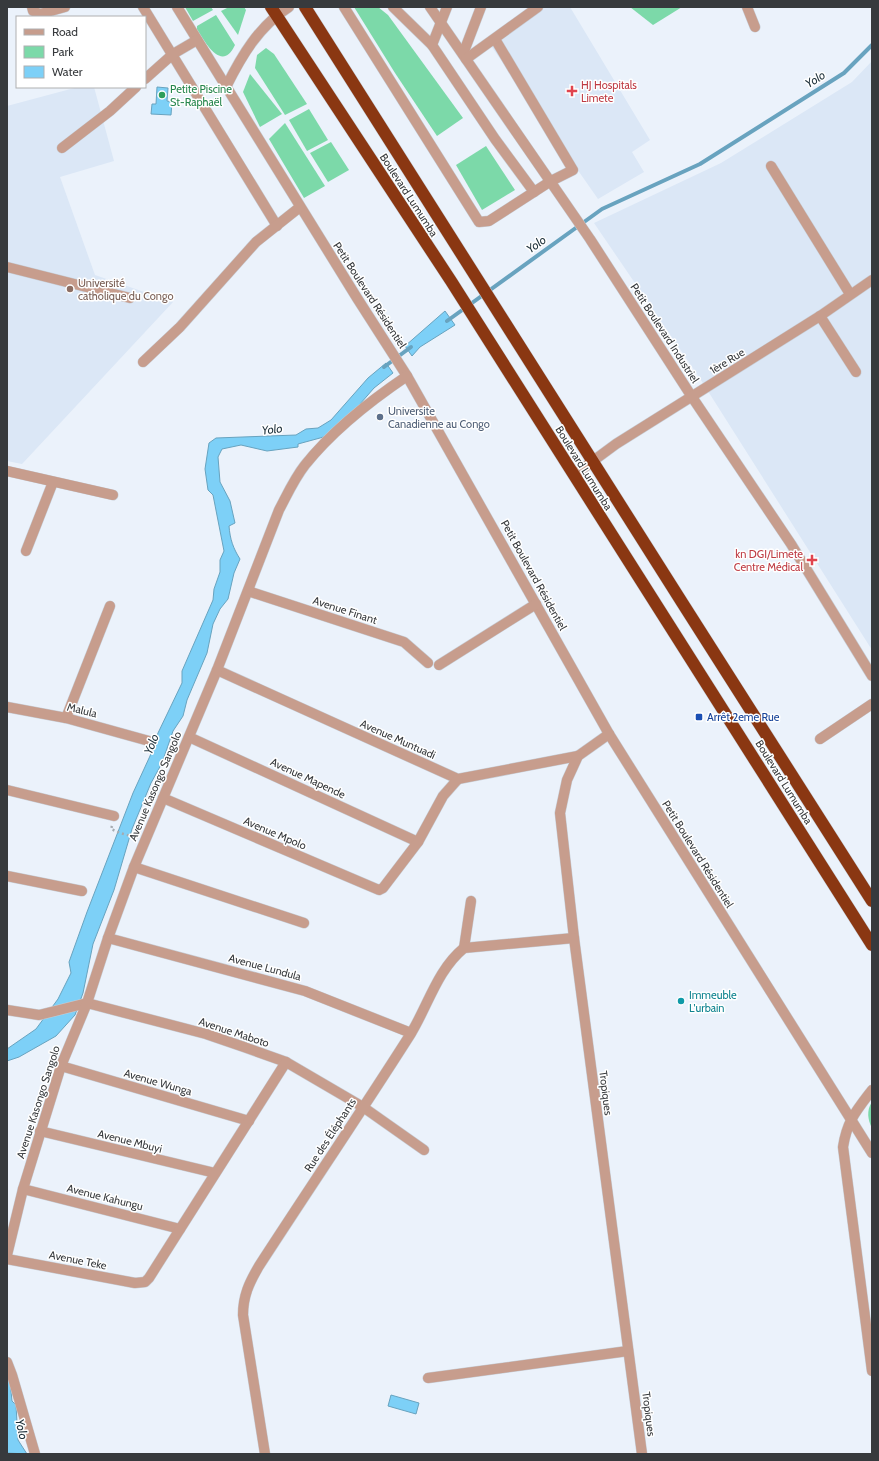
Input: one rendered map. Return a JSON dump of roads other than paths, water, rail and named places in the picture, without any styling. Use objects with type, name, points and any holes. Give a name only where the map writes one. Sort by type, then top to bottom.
[{"type":"highway","name":"Boulevard Lumumba","points":[[304,7],[497,314],[593,460],[872,901]]},
{"type":"highway","name":"Boulevard Lumumba","points":[[274,11],[451,281],[872,945]]},
{"type":"street","points":[[32,7],[33,11],[40,14],[65,7]]},
{"type":"street","points":[[143,7],[277,226]]},
{"type":"street","name":"Petit Boulevard Résidentiel","points":[[177,7],[300,207],[405,373],[609,734],[872,1153]]},
{"type":"street","points":[[226,87],[236,66],[274,11],[289,7]]},
{"type":"street","points":[[344,7],[479,222],[489,221],[534,192],[554,185],[573,170],[572,166],[516,77],[495,39]]},
{"type":"street","points":[[393,7],[432,44],[495,139],[534,192]]},
{"type":"street","name":"Petit Boulevard Industriel","points":[[430,7],[590,239],[692,397],[791,544],[872,676]]},
{"type":"street","points":[[432,44],[447,7]]},
{"type":"street","points":[[464,56],[481,7]]},
{"type":"street","points":[[464,56],[495,39],[538,7]]},
{"type":"street","points":[[748,7],[755,27]]},
{"type":"street","points":[[146,78],[173,54],[197,40]]},
{"type":"street","points":[[62,148],[110,111],[135,88]]},
{"type":"street","points":[[771,166],[850,294]]},
{"type":"street","points":[[143,362],[180,328],[256,242],[300,207]]},
{"type":"street","points":[[7,267],[130,298]]},
{"type":"street","name":"1ère Rue","points":[[574,475],[616,444],[820,316],[872,280]]},
{"type":"street","points":[[820,316],[856,372]]},
{"type":"street","name":"Avenue Kasongo Sangolo","points":[[7,1255],[23,1189],[61,1066],[87,1003],[108,938],[134,867],[218,670],[278,510],[305,466],[336,431],[405,373]]},
{"type":"street","points":[[7,471],[113,496]]},
{"type":"street","points":[[26,551],[53,482]]},
{"type":"street","name":"Avenue Finant","points":[[248,591],[404,642],[434,664],[536,604]]},
{"type":"street","points":[[66,718],[110,606]]},
{"type":"street","name":"Avenue Muntuadi","points":[[218,670],[458,779]]},
{"type":"street","points":[[820,739],[872,704]]},
{"type":"street","name":"Malula","points":[[7,707],[66,718],[149,741]]},
{"type":"street","points":[[418,842],[443,796],[458,779],[578,756],[609,734]]},
{"type":"street","name":"Avenue Mapende","points":[[189,737],[418,842]]},
{"type":"street","name":"Tropiques","points":[[578,756],[567,780],[560,813],[574,938],[642,1454]]},
{"type":"street","points":[[7,790],[114,816]]},
{"type":"street","name":"Avenue Mpolo","points":[[163,798],[379,890],[383,888],[418,842]]},
{"type":"street","points":[[134,867],[304,923]]},
{"type":"street","points":[[7,876],[82,891]]},
{"type":"street","points":[[471,901],[464,948],[574,938]]},
{"type":"street","name":"Avenue Lundula","points":[[108,938],[305,991],[411,1033]]},
{"type":"street","name":"Rue des Éléphants","points":[[265,1454],[243,1316],[243,1301],[246,1289],[258,1266],[411,1033],[440,976],[454,956],[464,948]]},
{"type":"street","points":[[7,1010],[39,1015],[87,1003]]},
{"type":"street","name":"Avenue Maboto","points":[[87,1003],[206,1034],[286,1062],[363,1107],[424,1150]]},
{"type":"street","points":[[180,1229],[286,1062]]},
{"type":"street","name":"Avenue Wunga","points":[[61,1066],[249,1121]]},
{"type":"street","points":[[872,1090],[850,1119],[845,1134],[843,1147],[872,1371]]},
{"type":"street","name":"Avenue Mbuyi","points":[[40,1131],[215,1173]]},
{"type":"street","name":"Avenue Kahungu","points":[[23,1189],[180,1229]]},
{"type":"street","name":"Avenue Teke","points":[[7,1259],[134,1283],[144,1282],[149,1278],[180,1229]]},
{"type":"street","points":[[428,1378],[628,1352]]},
{"type":"street","points":[[7,1362],[35,1454]]},
{"type":"water","name":"Petite Piscine St-Raphaël","points":[[157,87],[168,88],[167,101],[172,102],[171,115],[151,114],[152,104],[156,104]]},
{"type":"water","points":[[445,311],[455,325],[420,347],[412,356],[405,346]]},
{"type":"water","points":[[386,363],[393,373],[374,388],[331,435],[298,444],[298,447],[267,451],[241,445],[222,449],[218,457],[220,482],[230,501],[235,523],[229,526],[230,535],[240,559],[234,573],[228,599],[220,609],[213,624],[207,653],[187,700],[183,716],[173,731],[162,763],[151,783],[132,829],[114,890],[93,944],[83,993],[75,1015],[56,1036],[19,1057],[7,1061],[7,1049],[36,1029],[58,999],[71,973],[69,962],[87,912],[133,793],[150,756],[158,733],[182,683],[182,671],[213,600],[214,589],[220,572],[220,560],[224,551],[213,495],[208,490],[205,469],[209,443],[216,438],[296,435],[306,429],[318,428],[331,420],[368,378]]},
{"type":"water","points":[[7,1380],[10,1381],[12,1401],[16,1405],[18,1440],[27,1454],[7,1453]]},
{"type":"water","points":[[391,1395],[419,1403],[416,1414],[388,1406]]},
{"type":"waterway","name":"Yolo","points":[[447,321],[602,209],[700,164],[844,73],[872,45]]},
{"type":"waterway","name":"Yolo","points":[[384,367],[411,347]]},
{"type":"place","name":"HJ Hospitals Limete","points":[[572,91]]},
{"type":"place","name":"Petite Piscine St-Raphaël","points":[[162,95]]},
{"type":"place","name":"Université catholique du Congo","points":[[70,289]]},
{"type":"place","name":"Universite Canadienne au Congo","points":[[380,417]]},
{"type":"place","name":"kn DGI/Limete Centre Médical","points":[[812,560]]},
{"type":"place","name":"Arrêt 2eme Rue","points":[[699,717]]},
{"type":"place","name":"Immeuble L'urbain","points":[[681,1001]]}]
